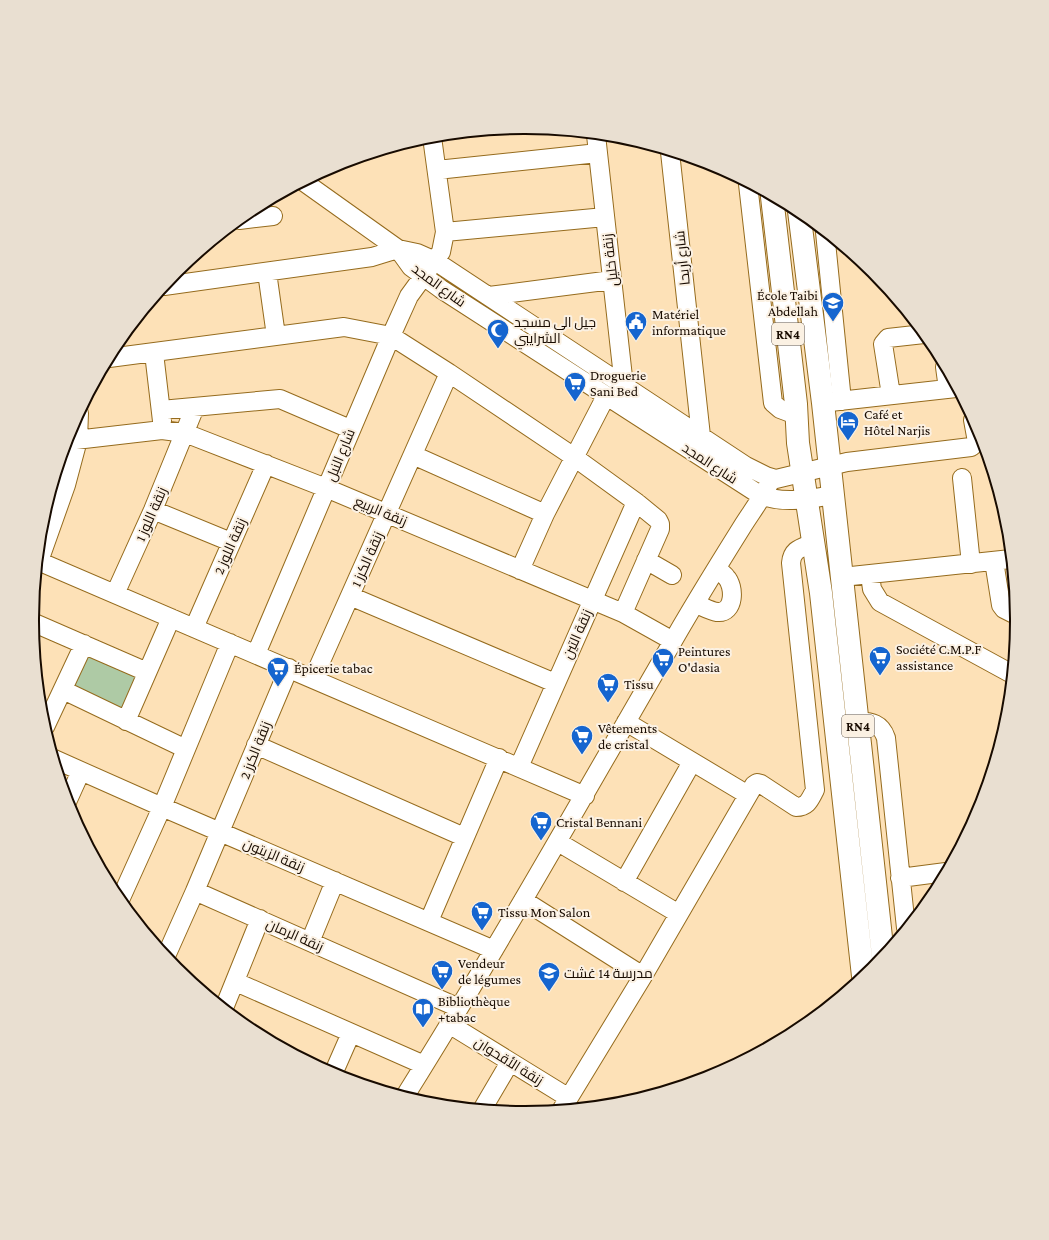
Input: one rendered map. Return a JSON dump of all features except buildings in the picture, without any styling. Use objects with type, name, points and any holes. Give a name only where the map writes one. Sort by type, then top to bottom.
[{"type":"main road","name":"RN4","points":[[773,203],[802,472],[821,593],[862,969]]},
{"type":"main road","name":"RN4","points":[[801,221],[832,402],[829,466],[882,948]]},
{"type":"street","name":"زنقة خليل","points":[[597,140],[624,386]]},
{"type":"street","name":"شارع النبل","points":[[256,654],[350,429],[409,296],[441,252],[445,232],[433,144]]},
{"type":"street","points":[[437,170],[598,153]]},
{"type":"street","name":"شارع أريحا","points":[[671,157],[701,436]]},
{"type":"street","points":[[309,186],[398,249]]},
{"type":"street","points":[[749,190],[773,403],[780,409],[796,415]]},
{"type":"street","points":[[252,219],[273,216]]},
{"type":"street","points":[[445,232],[605,217]]},
{"type":"street","points":[[825,239],[832,402],[951,389]]},
{"type":"street","points":[[174,285],[372,257],[398,249]]},
{"type":"street","name":"شارع المجد","points":[[398,249],[417,253],[435,261],[746,466],[772,478]]},
{"type":"street","name":"شارع المجد","points":[[398,249],[411,266],[424,277],[763,496],[775,499],[806,499],[833,495]]},
{"type":"street","points":[[267,272],[276,336]]},
{"type":"street","points":[[489,296],[612,280]]},
{"type":"street","points":[[116,357],[344,327],[391,336],[574,457],[636,502],[660,524],[623,613]]},
{"type":"street","points":[[890,395],[883,344],[888,338],[917,335]]},
{"type":"street","points":[[154,353],[162,430]]},
{"type":"street","name":"زنقة الكرز 1","points":[[313,679],[449,373]]},
{"type":"street","points":[[520,570],[545,514],[606,396]]},
{"type":"street","points":[[161,410],[280,399],[350,429]]},
{"type":"street","name":"زنقة اللوز 1","points":[[115,594],[153,510],[195,407]]},
{"type":"street","name":"زنقة الربيع","points":[[74,440],[162,430],[185,432],[326,488],[623,613],[673,641]]},
{"type":"street","points":[[408,1091],[558,842],[673,641],[743,525],[763,496],[772,478],[829,466],[971,448],[976,443]]},
{"type":"street","points":[[45,542],[66,485],[71,448]]},
{"type":"street","points":[[413,456],[545,514]]},
{"type":"street","name":"زنقة اللوز 2","points":[[194,628],[266,464]]},
{"type":"street","points":[[962,478],[971,564]]},
{"type":"street","name":"زنقة التين","points":[[519,767],[636,502]]},
{"type":"street","points":[[153,510],[231,542]]},
{"type":"street","points":[[566,1103],[643,976],[748,795],[757,783],[796,807],[803,807],[808,804],[816,790],[791,563],[791,556],[795,551],[813,543]]},
{"type":"street","points":[[646,560],[672,575]]},
{"type":"street","points":[[842,577],[1002,560],[1002,605],[1004,609],[1010,612]]},
{"type":"street","points":[[42,564],[289,668],[585,796]]},
{"type":"street","points":[[696,604],[716,612],[724,610],[731,602],[732,595],[728,578],[716,569]]},
{"type":"street","points":[[870,575],[872,589],[880,602],[1007,671]]},
{"type":"street","points":[[350,596],[555,683]]},
{"type":"street","points":[[126,721],[171,618]]},
{"type":"street","points":[[39,625],[147,672]]},
{"type":"street","points":[[123,893],[162,807],[230,643]]},
{"type":"street","points":[[49,719],[84,644]]},
{"type":"street","name":"زنقة الكرز 2","points":[[195,891],[289,668]]},
{"type":"street","points":[[62,690],[186,749]]},
{"type":"street","points":[[858,721],[872,722],[879,726],[883,730],[886,738],[905,922]]},
{"type":"street","points":[[626,722],[748,795]]},
{"type":"street","points":[[256,745],[464,837]]},
{"type":"street","points":[[429,921],[499,758]]},
{"type":"street","name":"زنقة الزيتون","points":[[61,762],[494,950]]},
{"type":"street","points":[[624,882],[692,762]]},
{"type":"street","points":[[71,793],[81,771]]},
{"type":"street","points":[[558,842],[678,914]]},
{"type":"street","points":[[900,878],[939,873]]},
{"type":"street","points":[[310,942],[335,881]]},
{"type":"street","points":[[169,950],[195,891]]},
{"type":"street","name":"زنقة الرمان","points":[[195,891],[459,1008]]},
{"type":"street","points":[[523,900],[643,976]]},
{"type":"street","points":[[226,1003],[260,919]]},
{"type":"street","points":[[236,982],[424,1065]]},
{"type":"street","name":"زنقة الأقحوان","points":[[449,1024],[510,1062],[566,1103]]},
{"type":"street","points":[[336,1067],[351,1033]]},
{"type":"street","points":[[486,1103],[510,1062]]},
{"type":"green space","points":[[84,645],[144,671],[123,718],[63,690]]},
{"type":"place","name":"École Taibi Abdellah","points":[[833,322]]},
{"type":"place","name":"Matériel informatique","points":[[636,342]]},
{"type":"place","name":"جيل الي مسجد الشرايبي","points":[[498,350]]},
{"type":"place","name":"Droguerie Sani Bed","points":[[575,402]]},
{"type":"place","name":"Café et Hôtel Narjis","points":[[848,442]]},
{"type":"place","name":"Société C.M.P.F assistance","points":[[880,676]]},
{"type":"place","name":"Peintures O'dasia","points":[[663,678]]},
{"type":"place","name":"Épicerie tabac","points":[[278,688]]},
{"type":"place","name":"Tissu","points":[[608,704]]},
{"type":"place","name":"Vêtements de cristal","points":[[582,756]]},
{"type":"place","name":"Cristal Bennani","points":[[541,842]]},
{"type":"place","name":"Tissu Mon Salon","points":[[482,932]]},
{"type":"place","name":"Vendeur de légumes","points":[[442,990]]},
{"type":"place","name":"مدرسة 14 غشت","points":[[549,992]]},
{"type":"place","name":"Bibliothèque +tabac","points":[[423,1028]]}]
